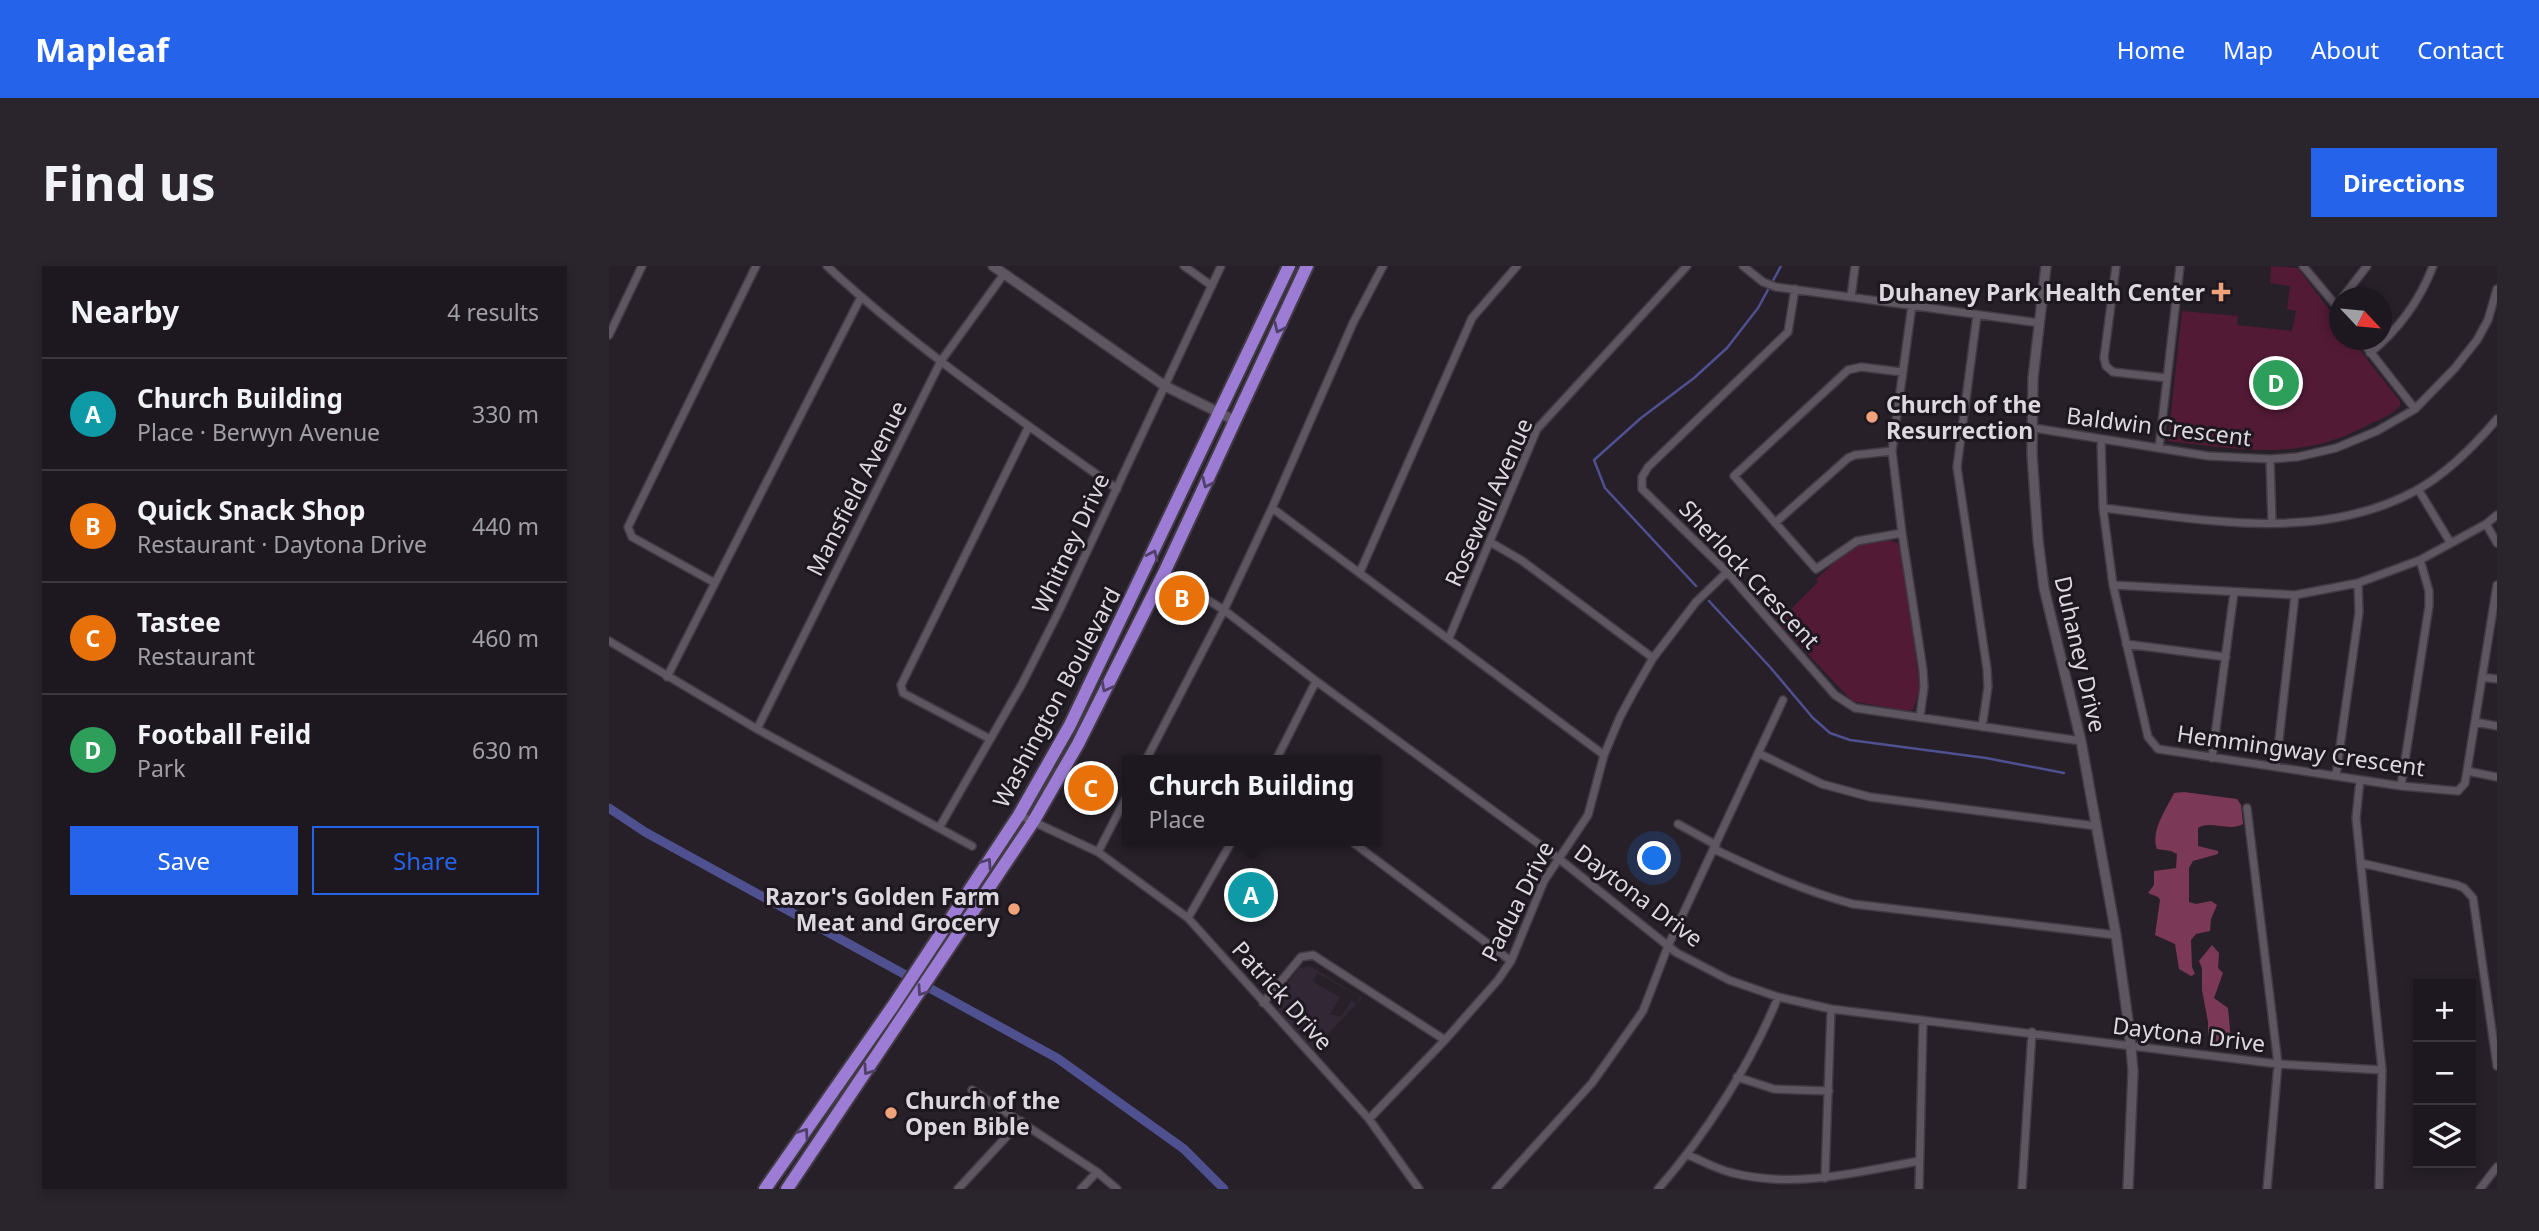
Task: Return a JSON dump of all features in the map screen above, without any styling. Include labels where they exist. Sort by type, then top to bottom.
[{"type":"highway","name":"Washington Boulevard","points":[[765,1189],[893,1006],[1019,815],[1070,725],[1289,266]]},
{"type":"highway","name":"Washington Boulevard","points":[[787,1189],[1033,822],[1078,744],[1164,573],[1307,266]]},
{"type":"street","points":[[609,335],[642,266]]},
{"type":"street","points":[[715,583],[632,537],[628,527],[756,266]]},
{"type":"street","points":[[827,266],[861,298],[941,361],[1117,489]]},
{"type":"street","points":[[993,266],[1165,386],[1236,422]]},
{"type":"street","points":[[1184,266],[1212,286]]},
{"type":"street","name":"Whitney Drive","points":[[939,828],[1022,684],[1061,609],[1221,266]]},
{"type":"street","points":[[1149,755],[1224,610],[1353,323],[1383,266]]},
{"type":"street","points":[[1360,572],[1472,318],[1517,266]]},
{"type":"street","name":"Rosewell Avenue","points":[[1449,638],[1537,429],[1687,266]]},
{"type":"street","points":[[1743,266],[1763,282],[1776,287],[2039,323]]},
{"type":"street","points":[[1851,297],[1855,266]]},
{"type":"street","name":"Duhaney Drive","points":[[2046,266],[2033,378],[2032,454],[2037,527],[2045,588],[2081,741],[2116,935],[2133,1071],[2128,1189]]},
{"type":"street","points":[[2116,266],[2104,358],[2106,366],[2113,372],[2167,378]]},
{"type":"street","points":[[2159,448],[2180,266]]},
{"type":"street","points":[[2304,266],[2329,292]]},
{"type":"street","points":[[2351,287],[2367,266]]},
{"type":"street","points":[[2370,353],[2386,340],[2406,315],[2423,290],[2433,266]]},
{"type":"street","name":"Mansfield Avenue","points":[[757,729],[941,361],[1004,274]]},
{"type":"street","name":"Sherlock Crescent","points":[[1794,289],[1788,332],[1648,467],[1642,477],[1642,489],[1727,572],[1835,695],[1855,708],[2081,741]]},
{"type":"street","name":"Baldwin Crescent","points":[[2033,428],[2208,456],[2270,459],[2297,457],[2336,448],[2377,431],[2415,409],[2455,368],[2477,340],[2488,320],[2497,289]]},
{"type":"street","points":[[667,677],[861,298]]},
{"type":"street","points":[[1912,305],[1892,451],[1923,670],[1924,688],[1920,716]]},
{"type":"street","points":[[1977,315],[1957,467],[1987,669],[1988,687],[1982,727]]},
{"type":"street","points":[[2488,320],[2497,327]]},
{"type":"street","points":[[2368,350],[2415,409]]},
{"type":"street","points":[[1902,372],[1861,367],[1848,370],[1735,473],[1735,479],[1816,569],[1857,541],[1902,533]]},
{"type":"street","points":[[2103,508],[2208,521],[2272,523],[2327,520],[2384,504],[2418,489],[2471,449],[2497,419]]},
{"type":"street","points":[[990,739],[903,693],[901,685],[1029,426]]},
{"type":"street","name":"Hemmingway Crescent","points":[[2101,440],[2103,508],[2113,585],[2151,744],[2158,749],[2212,758],[2401,786],[2458,791],[2467,771]]},
{"type":"street","points":[[1775,523],[1848,458],[1892,451]]},
{"type":"street","points":[[2270,459],[2272,523]]},
{"type":"street","points":[[2418,489],[2450,542]]},
{"type":"street","points":[[1272,508],[1604,755]]},
{"type":"street","points":[[2113,585],[2295,595],[2358,583],[2420,561],[2486,524],[2497,514]]},
{"type":"street","points":[[2486,524],[2495,534],[2497,543]]},
{"type":"street","points":[[1490,542],[1521,560],[1653,658]]},
{"type":"street","points":[[2401,786],[2428,606],[2429,591],[2420,561]]},
{"type":"street","name":"Padua Drive","points":[[1369,1119],[1445,1040],[1498,980],[1511,961],[1533,902],[1558,858],[1588,815],[1604,755],[1619,718],[1653,658],[1696,602],[1727,572]]},
{"type":"street","name":"Daytona Drive","points":[[1164,573],[1224,610],[1316,681],[1558,858],[1677,953],[1729,980],[1778,997],[1831,1009],[2278,1064],[2382,1070]]},
{"type":"street","points":[[2336,775],[2359,612],[2358,583]]},
{"type":"street","points":[[2497,585],[2467,771],[2497,777]]},
{"type":"street","points":[[2212,758],[2234,592]]},
{"type":"street","points":[[2276,767],[2295,595]]},
{"type":"street","points":[[609,641],[757,729],[972,846]]},
{"type":"street","points":[[2126,644],[2226,657]]},
{"type":"street","points":[[2482,677],[2497,679]]},
{"type":"street","points":[[1279,755],[1316,681]]},
{"type":"street","points":[[1496,1189],[1592,1083],[1643,1011],[1668,946],[1783,701]]},
{"type":"street","points":[[2475,722],[2497,726]]},
{"type":"street","points":[[1758,753],[1822,784],[1870,797],[2096,826]]},
{"type":"street","points":[[2360,780],[2356,818],[2382,1070],[2379,1189]]},
{"type":"street","points":[[1098,852],[1122,806]]},
{"type":"street","points":[[2247,808],[2278,1064],[2267,1189]]},
{"type":"street","name":"Patrick Drive","points":[[1019,815],[1098,852],[1188,918],[1369,1119],[1419,1189]]},
{"type":"street","points":[[1678,824],[1774,878],[1853,904],[2116,935]]},
{"type":"street","points":[[1188,918],[1230,846]]},
{"type":"street","points":[[1358,846],[1511,961]]},
{"type":"street","points":[[2361,863],[2457,886],[2469,892],[2475,905],[2495,1033],[2497,1066]]},
{"type":"street","points":[[1263,1003],[1301,957],[1313,955],[1445,1040]]},
{"type":"street","points":[[1658,1189],[1688,1155],[1737,1077],[1768,1023],[1778,997]]},
{"type":"street","points":[[1825,1178],[1831,1009]]},
{"type":"street","points":[[1919,1189],[1923,1021]]},
{"type":"street","points":[[2022,1189],[2032,1032]]},
{"type":"street","points":[[1737,1077],[1775,1089],[1829,1091]]},
{"type":"street","points":[[972,1090],[1097,1171],[1117,1189]]},
{"type":"street","points":[[958,1189],[1021,1121]]},
{"type":"street","points":[[1688,1155],[1731,1173],[1779,1181],[1825,1178],[1919,1161]]},
{"type":"street","points":[[2480,1189],[2497,1167]]},
{"type":"street","points":[[1081,1189],[1097,1171]]},
{"type":"shaded area","points":[[2271,266],[2298,268],[2329,310],[2329,350],[2360,350],[2400,401],[2400,406],[2385,417],[2343,437],[2294,448],[2245,449],[2168,441],[2182,311],[2238,316],[2237,325],[2292,331],[2296,311],[2287,309],[2290,286],[2270,283]]},
{"type":"shaded area","points":[[1888,540],[1898,543],[1902,552],[1920,689],[1913,710],[1905,711],[1852,701],[1778,622],[1818,582],[1816,579],[1849,549],[1855,545]]},
{"type":"shaded area","points":[[2174,793],[2237,799],[2241,805],[2243,824],[2198,828],[2198,846],[2218,851],[2218,854],[2193,861],[2189,868],[2189,902],[2196,904],[2211,901],[2217,905],[2211,919],[2210,931],[2196,934],[2191,940],[2192,967],[2195,974],[2191,976],[2179,969],[2175,944],[2155,935],[2160,900],[2148,893],[2154,885],[2154,871],[2176,868],[2177,854],[2157,849],[2155,842],[2160,821]]},
{"type":"shaded area","points":[[2212,945],[2219,953],[2218,968],[2223,973],[2214,998],[2228,1008],[2229,1044],[2211,1042],[2208,1035],[2202,968],[2199,961]]},
{"type":"shaded area","points":[[1310,966],[1362,998],[1313,1050],[1278,1011],[1276,998],[1299,968]],"holes":[[[1317,973],[1360,997],[1356,1004],[1351,1001],[1341,1017],[1330,1014],[1340,997],[1313,982]]]},
{"type":"waterway","points":[[1696,586],[1605,488],[1594,460],[1727,348],[1758,308],[1781,266]]},
{"type":"waterway","points":[[1709,601],[1813,718],[1830,733],[1850,740],[1986,758],[2064,773]]},
{"type":"waterway","points":[[609,808],[645,832],[1057,1058],[1184,1149],[1224,1189]]},
{"type":"place","name":"Duhaney Park Health Center","points":[[2221,292]]},
{"type":"place","name":"Football Feild","points":[[2276,383]]},
{"type":"place","name":"Church of the Resurrection","points":[[1872,417]]},
{"type":"place","name":"Quick Snack Shop","points":[[1182,598]]},
{"type":"place","name":"Tastee","points":[[1091,788]]},
{"type":"place","name":"Church Building","points":[[1251,895]]},
{"type":"place","name":"Razor's Golden Farm Meat and Grocery","points":[[1014,909]]},
{"type":"place","name":"Church of the Open Bible","points":[[891,1113]]}]
